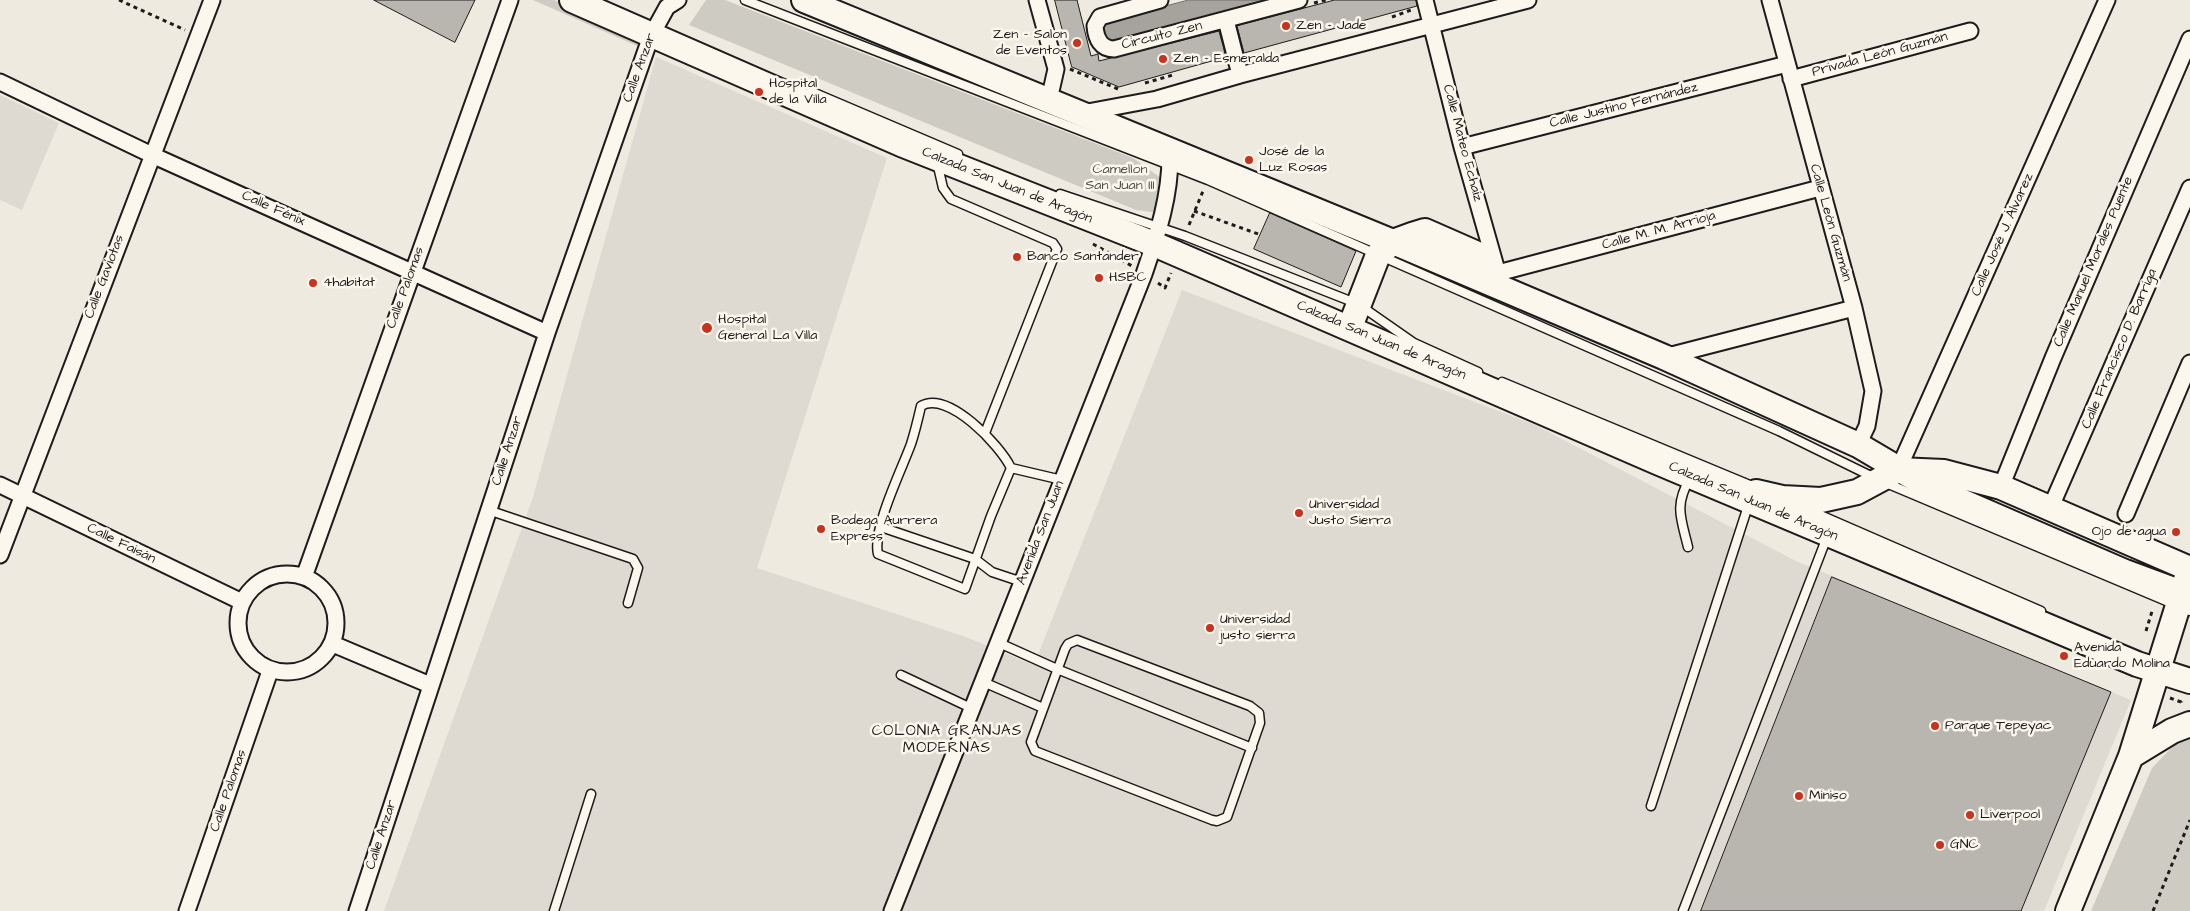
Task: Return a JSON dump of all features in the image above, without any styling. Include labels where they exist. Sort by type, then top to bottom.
[{"type":"main road","name":"Calzada San Juan de Aragón","points":[[572,0],[655,28],[936,158],[1157,236],[1350,327],[1657,462],[1828,533],[2160,663],[2190,681]]},
{"type":"main road","points":[[804,0],[1080,113],[1170,159],[1385,249]]},
{"type":"main road","points":[[1350,327],[1358,304],[1385,249],[1425,231],[1482,256],[1494,278],[1858,445],[1889,475],[1940,492],[2126,572],[2185,602]]},
{"type":"main road","points":[[1657,462],[1782,498],[1821,500],[1857,492],[1889,475],[1944,472],[2001,487],[2190,569],[2185,602],[2160,663],[2130,756],[2068,911]]},
{"type":"main road","points":[[2130,756],[2172,731],[2190,724]]},
{"type":"street","name":"Calle Gaviotas","points":[[0,555],[212,0]]},
{"type":"street","name":"Calle Palomas","points":[[304,577],[510,0]]},
{"type":"street","name":"Calle Anzar","points":[[357,911],[547,333],[655,28],[667,7],[678,0]]},
{"type":"street","points":[[1037,0],[1056,69],[1049,100]]},
{"type":"street","name":"Circuito Zen","points":[[1160,0],[1100,17],[1095,26],[1100,44],[1114,49],[1299,0]]},
{"type":"street","name":"Calle Mateo Echaíz","points":[[1425,0],[1494,278]]},
{"type":"street","points":[[1080,113],[1157,99],[1240,74],[1528,0]]},
{"type":"street","name":"Calle León Guzmán","points":[[1770,0],[1854,308],[1873,391],[1867,426],[1858,445]]},
{"type":"street","name":"Calle José J. Álvarez","points":[[1889,475],[2107,0]]},
{"type":"street","points":[[1226,20],[1240,74]]},
{"type":"street","name":"Privada León Guzmán","points":[[1789,72],[1970,31]]},
{"type":"street","name":"Calle Manuel Morales Puente","points":[[2001,487],[2053,358],[2190,38]]},
{"type":"street","name":"Calle Justino Fernández","points":[[1462,147],[1789,72]]},
{"type":"street","name":"Calle Fénix","points":[[0,82],[152,155],[547,333]]},
{"type":"street","name":"Avenida San Juan","points":[[892,911],[1157,236],[1169,188],[1170,159]]},
{"type":"street","name":"Calle M. M. Arrioja","points":[[1494,278],[1820,188]]},
{"type":"street","name":"Calle Francisco D. Barriga","points":[[2050,509],[2190,188]]},
{"type":"street","points":[[1664,357],[1854,308]]},
{"type":"street","points":[[2126,514],[2190,363]]},
{"type":"street","name":"Calle Faisán","points":[[0,485],[242,602]]},
{"type":"street","points":[[290,574],[304,577],[318,584],[328,595],[335,608],[337,623],[333,644],[316,664],[302,671],[286,673],[270,671],[256,662],[245,650],[238,635],[237,618],[242,602],[250,590],[261,580],[275,575],[290,574]]},
{"type":"street","points":[[333,644],[430,685]]},
{"type":"street","name":"Calle Palomas","points":[[187,911],[270,671]]},
{"type":"lane","points":[[745,0],[1170,159]]},
{"type":"lane","points":[[798,86],[968,158]]},
{"type":"lane","points":[[936,158],[943,188],[951,198],[1053,243],[1057,249],[985,433]]},
{"type":"lane","points":[[1049,191],[1157,236],[1358,304],[1414,343],[1490,377],[1782,498],[2050,615]]},
{"type":"lane","points":[[1385,249],[1779,431],[1889,475]]},
{"type":"lane","points":[[1011,468],[975,559],[965,590],[880,556],[877,551],[881,527],[911,443],[921,406],[933,403],[959,414],[985,433],[1002,453],[1011,468],[1062,480]]},
{"type":"lane","points":[[1688,547],[1680,515],[1681,495],[1691,476]]},
{"type":"lane","points":[[1651,806],[1750,501]]},
{"type":"lane","points":[[488,510],[633,559],[638,568],[628,603]]},
{"type":"lane","points":[[881,527],[975,559],[992,572],[1022,582]]},
{"type":"lane","points":[[1683,911],[1828,533]]},
{"type":"lane","points":[[1072,641],[1082,641],[1250,706],[1259,712],[1260,718],[1252,748],[1230,812],[1222,820],[1218,821],[1036,751],[1032,747],[1032,737],[1057,669],[1068,644],[1072,641]]},
{"type":"lane","points":[[997,642],[1057,669],[1252,748]]},
{"type":"lane","points":[[902,675],[971,708]]},
{"type":"lane","points":[[981,681],[1042,708]]},
{"type":"lane","points":[[554,911],[591,794]]},
{"type":"path","points":[[119,0],[182,29]]},
{"type":"path","points":[[1194,211],[1261,235]]},
{"type":"path","points":[[1093,244],[1119,258]]},
{"type":"path","points":[[2153,911],[2190,820]]},
{"type":"shaded area","points":[[1189,0],[1269,0],[1109,44],[1102,23]]},
{"type":"shaded area","points":[[656,57],[887,158],[757,568],[966,637],[1034,665],[1182,290],[1535,425],[1796,561],[2131,700],[2044,911],[384,911],[533,497]]},
{"type":"shaded area","points":[[0,95],[59,123],[22,210],[0,200]]},
{"type":"green space","points":[[533,0],[554,0],[647,42],[644,49]]},
{"type":"green space","name":"Camellon San Juan III","points":[[706,0],[725,0],[1133,158],[1161,178],[1160,213],[1136,210],[689,25]]},
{"type":"green space","points":[[2190,736],[2190,911],[2091,911],[2152,768],[2182,737]]},
{"type":"building","points":[[374,0],[475,0],[455,42]]},
{"type":"building","name":"Zen - Esmeralda","points":[[1055,0],[1077,0],[1091,56],[1098,54],[1099,61],[1219,31],[1226,57],[1119,87],[1072,67]]},
{"type":"building","name":"Zen - Jade","points":[[1335,0],[1416,0],[1417,6],[1244,53],[1237,26]]},
{"type":"building","points":[[1270,213],[1356,251],[1341,287],[1254,249]]},
{"type":"building","name":"Parque Tepeyac","points":[[1832,577],[2111,692],[2021,911],[1701,911]]},
{"type":"place","name":"Zen - Jade","points":[[1286,26]]},
{"type":"place","name":"Zen - Salon de Eventos","points":[[1077,43]]},
{"type":"place","name":"Zen - Esmeralda","points":[[1163,59]]},
{"type":"place","name":"Hospital de la Villa","points":[[759,92]]},
{"type":"place","name":"José de la Luz Rosas","points":[[1249,160]]},
{"type":"place","name":"Banco Santander","points":[[1017,257]]},
{"type":"place","name":"HSBC","points":[[1099,278]]},
{"type":"place","name":"4habitat","points":[[313,283]]},
{"type":"place","name":"Hospital General La Villa","points":[[707,328]]},
{"type":"place","name":"Universidad Justo Sierra","points":[[1299,513]]},
{"type":"place","name":"Bodega Aurrera Express","points":[[821,529]]},
{"type":"place","name":"Ojo de agua","points":[[2176,532]]},
{"type":"place","name":"Universidad justo sierra","points":[[1210,628]]},
{"type":"place","name":"Avenida Eduardo Molina","points":[[2064,656]]},
{"type":"place","name":"Parque Tepeyac","points":[[1935,726]]},
{"type":"place","name":"Miniso","points":[[1799,796]]},
{"type":"place","name":"Liverpool","points":[[1970,815]]},
{"type":"place","name":"GNC","points":[[1940,845]]},
{"type":"district","name":"COLONIA GRANJAS MODERNAS","points":[[947,740]]}]
